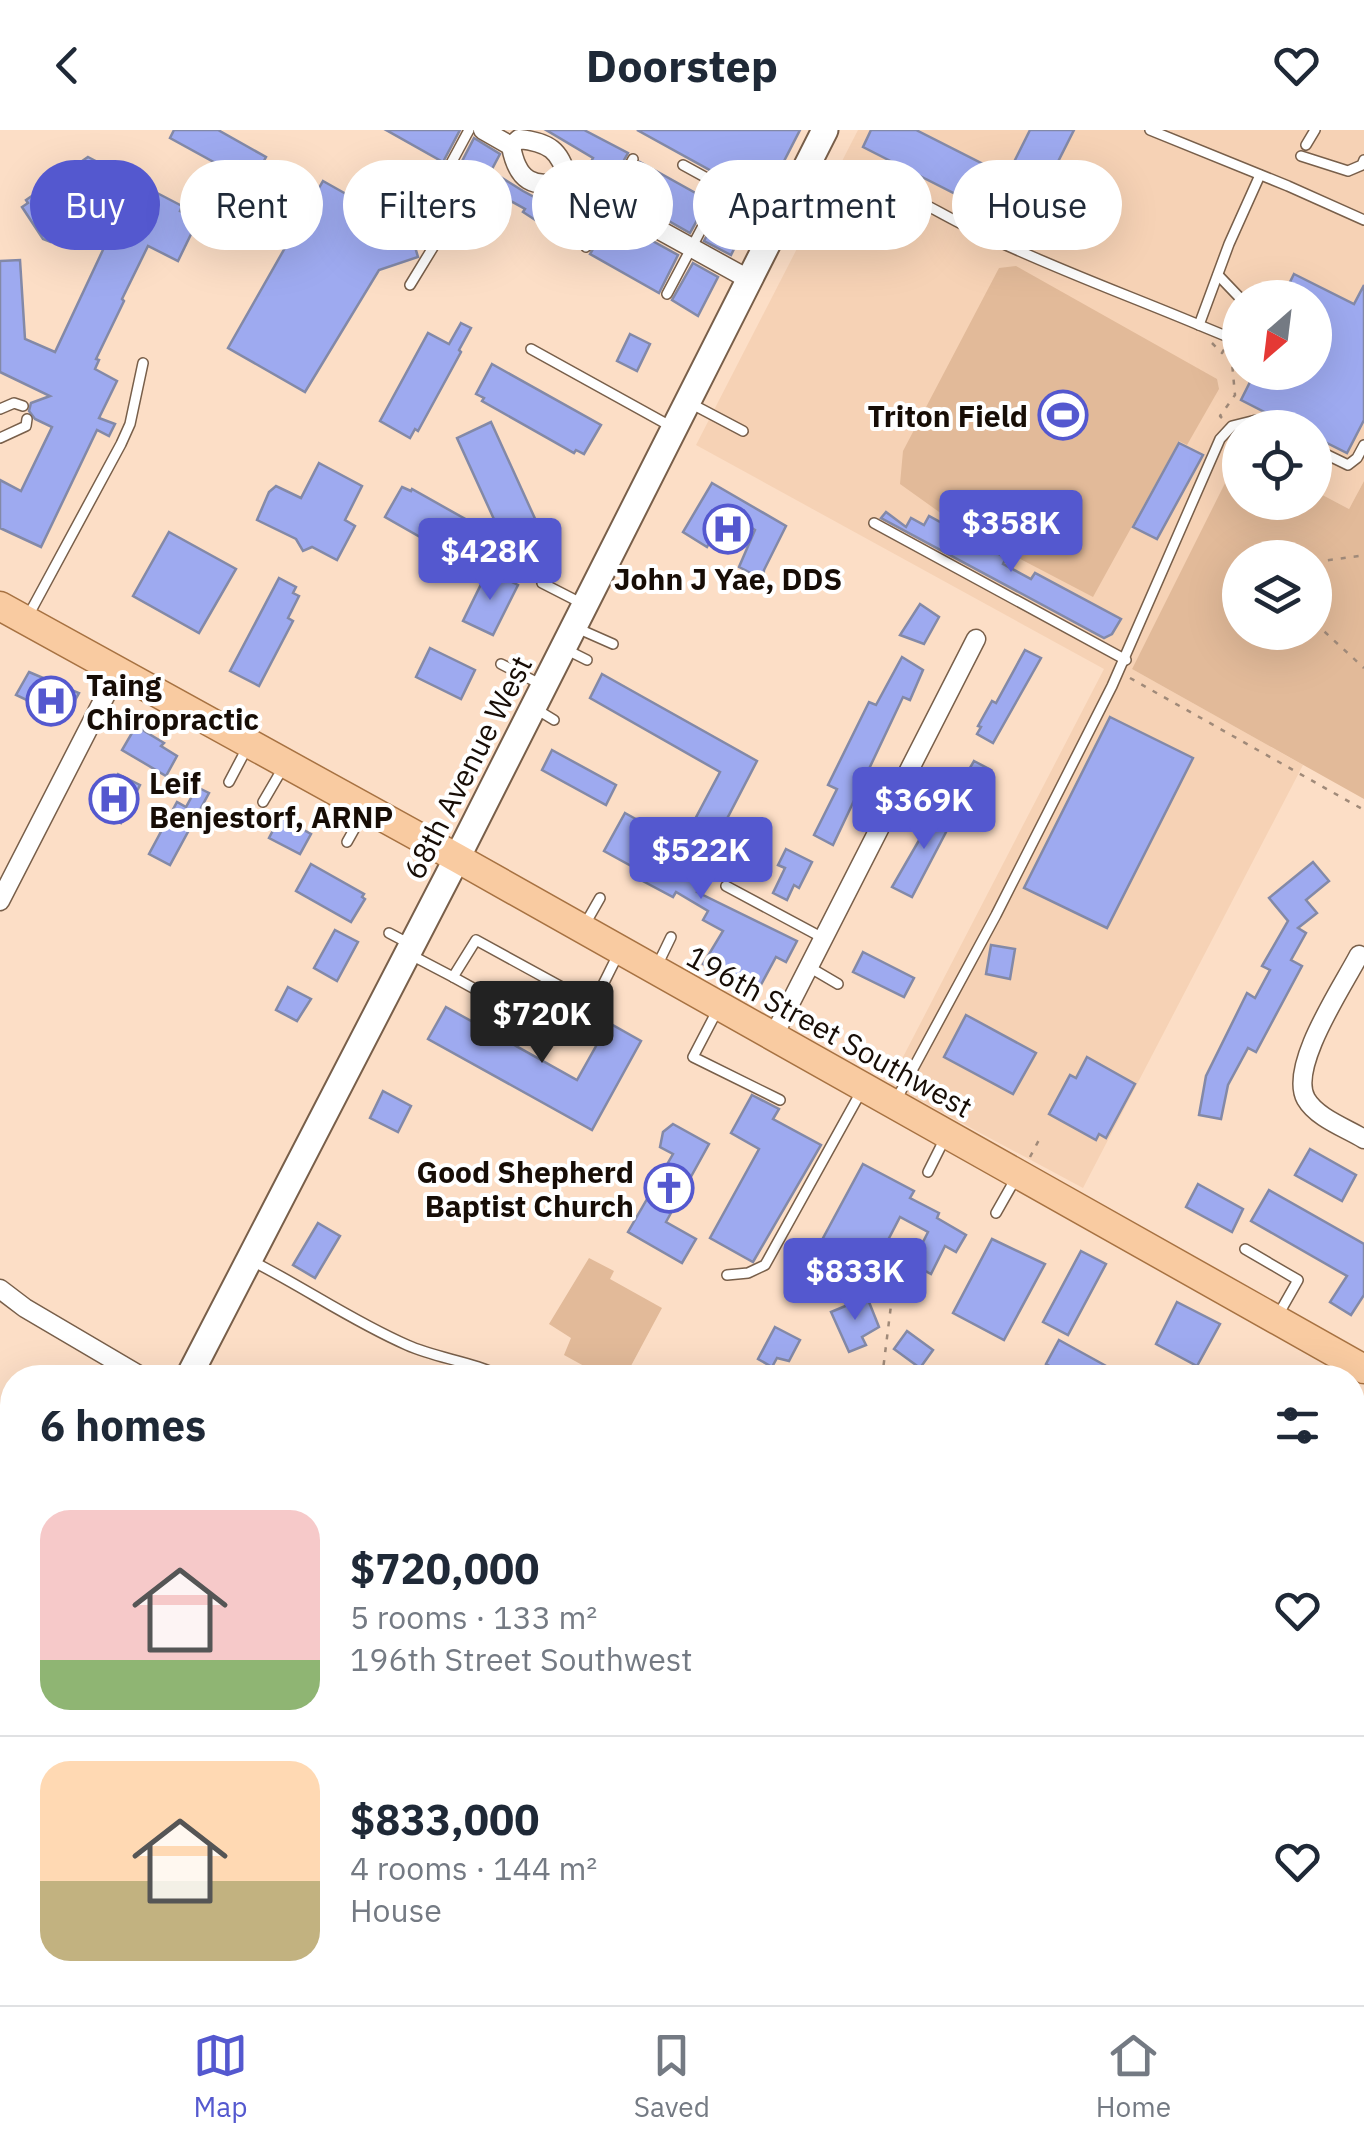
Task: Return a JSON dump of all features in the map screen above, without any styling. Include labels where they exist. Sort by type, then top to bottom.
[{"type":"main road","name":"196th Street Southwest","points":[[8,615],[249,743],[948,1134],[1023,1168],[1276,1320],[1362,1364]]},
{"type":"street","points":[[483,130],[511,146],[515,168],[532,182]]},
{"type":"street","name":"68th Avenue West","points":[[810,160],[825,130]]},
{"type":"street","points":[[511,146],[519,139],[543,141],[563,160]]},
{"type":"street","points":[[673,238],[750,280]]},
{"type":"street","name":"68th Avenue West","points":[[195,1365],[457,858],[544,705],[574,627],[765,250]]},
{"type":"street","points":[[773,1037],[976,639]]},
{"type":"street","points":[[0,901],[118,671]]},
{"type":"street","points":[[1359,955],[1301,1077],[1305,1096],[1319,1113],[1364,1139]]},
{"type":"street","points":[[0,1289],[122,1365]]},
{"type":"lane","points":[[453,160],[469,130]]},
{"type":"lane","points":[[1150,130],[1364,220]]},
{"type":"lane","points":[[1306,145],[1315,130]]},
{"type":"lane","points":[[1301,156],[1348,171],[1364,160]]},
{"type":"lane","points":[[683,165],[693,171]]},
{"type":"lane","points":[[1199,325],[1260,175]]},
{"type":"lane","points":[[932,208],[1099,287],[1222,334]]},
{"type":"lane","points":[[667,294],[693,244]]},
{"type":"lane","points":[[410,285],[431,250]]},
{"type":"lane","points":[[1218,274],[1223,280]]},
{"type":"lane","points":[[531,349],[674,428]]},
{"type":"lane","points":[[8,615],[121,444],[130,424],[144,363]]},
{"type":"lane","points":[[688,402],[744,431]]},
{"type":"lane","points":[[0,410],[14,403],[23,406]]},
{"type":"lane","points":[[0,438],[20,431],[27,419]]},
{"type":"lane","points":[[894,1104],[1126,660],[1222,437]]},
{"type":"lane","points":[[1332,457],[1348,465],[1364,444]]},
{"type":"lane","points":[[874,523],[1126,660]]},
{"type":"lane","points":[[542,583],[574,627],[587,660]]},
{"type":"lane","points":[[574,627],[613,644]]},
{"type":"lane","points":[[501,664],[544,705]]},
{"type":"lane","points":[[229,782],[249,743]]},
{"type":"lane","points":[[264,802],[286,764]]},
{"type":"lane","points":[[347,842],[366,808]]},
{"type":"lane","points":[[726,886],[823,938]]},
{"type":"lane","points":[[582,929],[600,898]]},
{"type":"lane","points":[[388,933],[452,977],[560,1036],[574,1032],[620,951]]},
{"type":"lane","points":[[655,970],[671,937]]},
{"type":"lane","points":[[452,977],[476,940],[591,1003]]},
{"type":"lane","points":[[809,967],[838,984]]},
{"type":"lane","points":[[719,1006],[693,1057],[780,1100]]},
{"type":"lane","points":[[727,1275],[764,1265],[864,1088]]},
{"type":"lane","points":[[928,1172],[948,1134]]},
{"type":"lane","points":[[996,1213],[1023,1168]]},
{"type":"lane","points":[[1245,1249],[1298,1280],[1276,1320]]},
{"type":"lane","points":[[249,1259],[406,1345],[471,1365]]},
{"type":"path","points":[[1216,332],[1211,345],[1222,353],[1226,347],[1232,353],[1235,395],[1224,410]]},
{"type":"path","points":[[1332,560],[1364,558]]},
{"type":"path","points":[[1332,639],[1364,668]]},
{"type":"path","points":[[1126,660],[1124,674],[1364,810]]},
{"type":"path","points":[[1023,1168],[1041,1136]]},
{"type":"path","points":[[884,1365],[896,1281]]},
{"type":"shaded area","points":[[858,130],[1364,130],[1364,481],[1349,509],[1332,500],[1332,410],[1222,410],[1222,489],[1132,669],[1303,765],[1083,1188],[889,1084],[1104,669],[696,445],[796,250],[932,250],[932,160],[843,160]]},
{"type":"shaded area","name":"Triton Field","points":[[1016,266],[1217,379],[1219,389],[1187,445],[1179,441],[1093,597],[963,529],[900,484],[903,451],[999,268]]},
{"type":"shaded area","points":[[1364,481],[1364,799],[1132,669],[1222,489],[1222,520],[1332,520],[1332,500],[1349,509]]},
{"type":"shaded area","points":[[589,1258],[614,1271],[610,1279],[662,1308],[631,1365],[582,1365],[564,1355],[571,1338],[549,1324]]},
{"type":"building","points":[[174,130],[218,130],[266,157],[210,160],[170,138]]},
{"type":"building","points":[[386,130],[460,130],[444,160]]},
{"type":"building","points":[[546,130],[584,130],[628,153],[624,160],[593,158]]},
{"type":"building","points":[[637,130],[800,130],[785,160],[693,161]]},
{"type":"building","points":[[871,130],[916,130],[975,160],[952,160],[952,192],[932,182],[932,160],[889,160],[863,147]]},
{"type":"building","points":[[1030,130],[1074,130],[1059,160],[1015,160]]},
{"type":"building","points":[[474,138],[500,154],[497,160],[463,160]]},
{"type":"building","points":[[673,180],[693,192],[690,233],[673,223]]},
{"type":"building","points":[[323,181],[343,192],[343,250],[416,250],[418,257],[379,270],[305,392],[228,348],[284,250],[323,250]]},
{"type":"building","points":[[512,184],[532,196],[532,218],[523,212],[525,209],[512,202]]},
{"type":"building","points":[[160,195],[180,205],[180,250],[183,250],[178,261],[156,250],[160,250]]},
{"type":"building","points":[[30,197],[30,219],[22,207],[28,203]]},
{"type":"building","points":[[103,250],[146,250],[96,359],[99,360],[95,369],[117,381],[99,418],[115,424],[109,436],[97,430],[41,547],[0,528],[0,480],[21,491],[52,427],[35,419],[29,411],[31,403],[50,396],[0,372],[0,261],[20,260],[25,339],[55,352]]},
{"type":"building","points":[[592,250],[669,250],[678,255],[659,293],[590,254]]},
{"type":"building","points":[[693,263],[718,277],[698,316],[672,300]]},
{"type":"building","points":[[1364,285],[1364,420],[1347,453],[1332,446],[1332,410],[1261,410],[1241,400],[1246,390],[1332,390],[1332,293],[1354,304]]},
{"type":"building","points":[[461,323],[471,328],[418,431],[415,429],[410,438],[380,421],[428,333],[449,344]]},
{"type":"building","points":[[630,334],[650,344],[637,371],[617,361]]},
{"type":"building","points":[[492,364],[601,425],[584,454],[576,450],[574,453],[482,401],[484,398],[476,394]]},
{"type":"building","points":[[491,422],[542,534],[508,550],[457,438]]},
{"type":"building","points":[[1179,443],[1203,455],[1157,539],[1133,527]]},
{"type":"building","points":[[319,463],[362,486],[345,520],[355,526],[337,560],[312,547],[303,551],[296,539],[257,520],[269,492],[276,486],[301,498]]},
{"type":"building","points":[[712,483],[786,526],[763,579],[739,567],[755,530],[727,512],[707,547],[683,532]]},
{"type":"building","points":[[402,487],[476,525],[457,558],[385,517]]},
{"type":"building","points":[[886,512],[906,527],[911,518],[924,525],[929,516],[1006,558],[1003,564],[1031,579],[1035,573],[1121,619],[1112,634],[1104,638],[881,518]]},
{"type":"building","points":[[169,532],[236,569],[199,633],[133,596]]},
{"type":"building","points":[[488,570],[518,585],[493,635],[463,621]]},
{"type":"building","points":[[279,578],[296,587],[293,593],[299,596],[288,618],[293,621],[259,686],[230,671]]},
{"type":"building","points":[[920,604],[939,617],[924,644],[900,635]]},
{"type":"building","points":[[430,648],[475,670],[461,699],[416,677]]},
{"type":"building","points":[[1025,650],[1041,658],[993,743],[977,734],[981,727],[978,726],[992,701],[996,703]]},
{"type":"building","points":[[902,657],[923,670],[910,700],[903,697],[833,845],[814,835],[837,789],[828,785],[869,702],[876,705]]},
{"type":"building","name":"Taing Chiropractic","points":[[29,672],[79,693],[65,718],[16,695]]},
{"type":"building","points":[[602,674],[757,761],[718,836],[693,823],[720,772],[590,698]]},
{"type":"building","points":[[1110,717],[1193,758],[1107,928],[1024,888]]},
{"type":"building","points":[[136,726],[177,756],[166,776],[122,750]]},
{"type":"building","points":[[552,750],[616,785],[606,805],[542,770]]},
{"type":"building","points":[[974,761],[991,770],[975,800],[957,790]]},
{"type":"building","name":"Leif Benjestorf, ARNP","points":[[118,774],[140,785],[121,823],[92,809],[102,788],[106,790]]},
{"type":"building","points":[[197,787],[209,793],[170,865],[149,854],[177,802],[186,807]]},
{"type":"building","points":[[940,804],[956,813],[912,897],[892,887]]},
{"type":"building","points":[[625,813],[713,862],[697,892],[797,941],[786,962],[776,957],[756,994],[703,964],[723,931],[703,920],[708,911],[676,892],[673,897],[639,879],[642,872],[604,851]]},
{"type":"building","points":[[280,817],[311,834],[300,854],[269,838]]},
{"type":"building","points":[[786,849],[812,862],[799,888],[794,885],[787,900],[773,893],[785,868],[778,865]]},
{"type":"building","points":[[1313,862],[1329,881],[1306,900],[1317,913],[1298,928],[1306,933],[1291,960],[1302,966],[1256,1052],[1248,1048],[1228,1085],[1221,1119],[1199,1115],[1206,1076],[1247,993],[1255,998],[1270,970],[1262,966],[1288,921],[1269,898]]},
{"type":"building","points":[[311,864],[364,894],[365,899],[351,922],[296,891]]},
{"type":"building","points":[[335,930],[358,942],[337,981],[314,968]]},
{"type":"building","points":[[991,945],[1015,949],[1010,979],[986,974]]},
{"type":"building","points":[[863,952],[914,978],[904,997],[853,972]]},
{"type":"building","points":[[288,987],[311,999],[297,1021],[276,1010]]},
{"type":"building","points":[[446,1007],[577,1080],[609,1023],[641,1041],[592,1130],[428,1039]]},
{"type":"building","points":[[966,1015],[1036,1053],[1013,1094],[944,1057]]},
{"type":"building","points":[[1087,1057],[1135,1084],[1106,1138],[1099,1134],[1096,1140],[1049,1114],[1070,1075],[1076,1078]]},
{"type":"building","points":[[383,1091],[411,1106],[398,1132],[370,1118]]},
{"type":"building","points":[[752,1095],[779,1109],[773,1119],[821,1145],[753,1262],[710,1238],[759,1149],[731,1133]]},
{"type":"building","name":"Good Shepherd Baptist Church","points":[[673,1124],[709,1144],[666,1222],[696,1239],[682,1263],[628,1232],[673,1154],[660,1147],[663,1132]]},
{"type":"building","points":[[1310,1149],[1356,1175],[1342,1201],[1295,1175]]},
{"type":"building","points":[[863,1164],[914,1191],[910,1198],[939,1213],[937,1218],[966,1235],[956,1252],[945,1246],[931,1274],[916,1266],[928,1232],[900,1217],[874,1267],[822,1240]]},
{"type":"building","points":[[1198,1184],[1243,1209],[1232,1232],[1186,1207]]},
{"type":"building","points":[[1269,1190],[1364,1244],[1364,1295],[1351,1315],[1330,1302],[1347,1276],[1251,1221]]},
{"type":"building","points":[[318,1223],[340,1236],[315,1278],[293,1265]]},
{"type":"building","points":[[992,1239],[1045,1264],[1004,1340],[953,1313]]},
{"type":"building","points":[[1081,1251],[1106,1264],[1068,1335],[1043,1322]]},
{"type":"building","points":[[867,1297],[879,1327],[862,1337],[866,1345],[849,1352],[831,1312]]},
{"type":"building","points":[[1177,1302],[1220,1324],[1198,1365],[1156,1344]]},
{"type":"building","points":[[775,1327],[800,1340],[789,1361],[777,1358],[768,1365],[758,1359]]},
{"type":"building","points":[[907,1331],[933,1350],[922,1365],[916,1365],[894,1349]]},
{"type":"building","points":[[1059,1340],[1104,1365],[1048,1365]]},
{"type":"place","name":"Triton Field","points":[[1063,415]]},
{"type":"place","name":"John J Yae, DDS","points":[[728,529]]},
{"type":"place","name":"Taing Chiropractic","points":[[51,701]]},
{"type":"place","name":"Leif Benjestorf, ARNP","points":[[114,799]]},
{"type":"place","name":"Good Shepherd Baptist Church","points":[[669,1188]]}]
